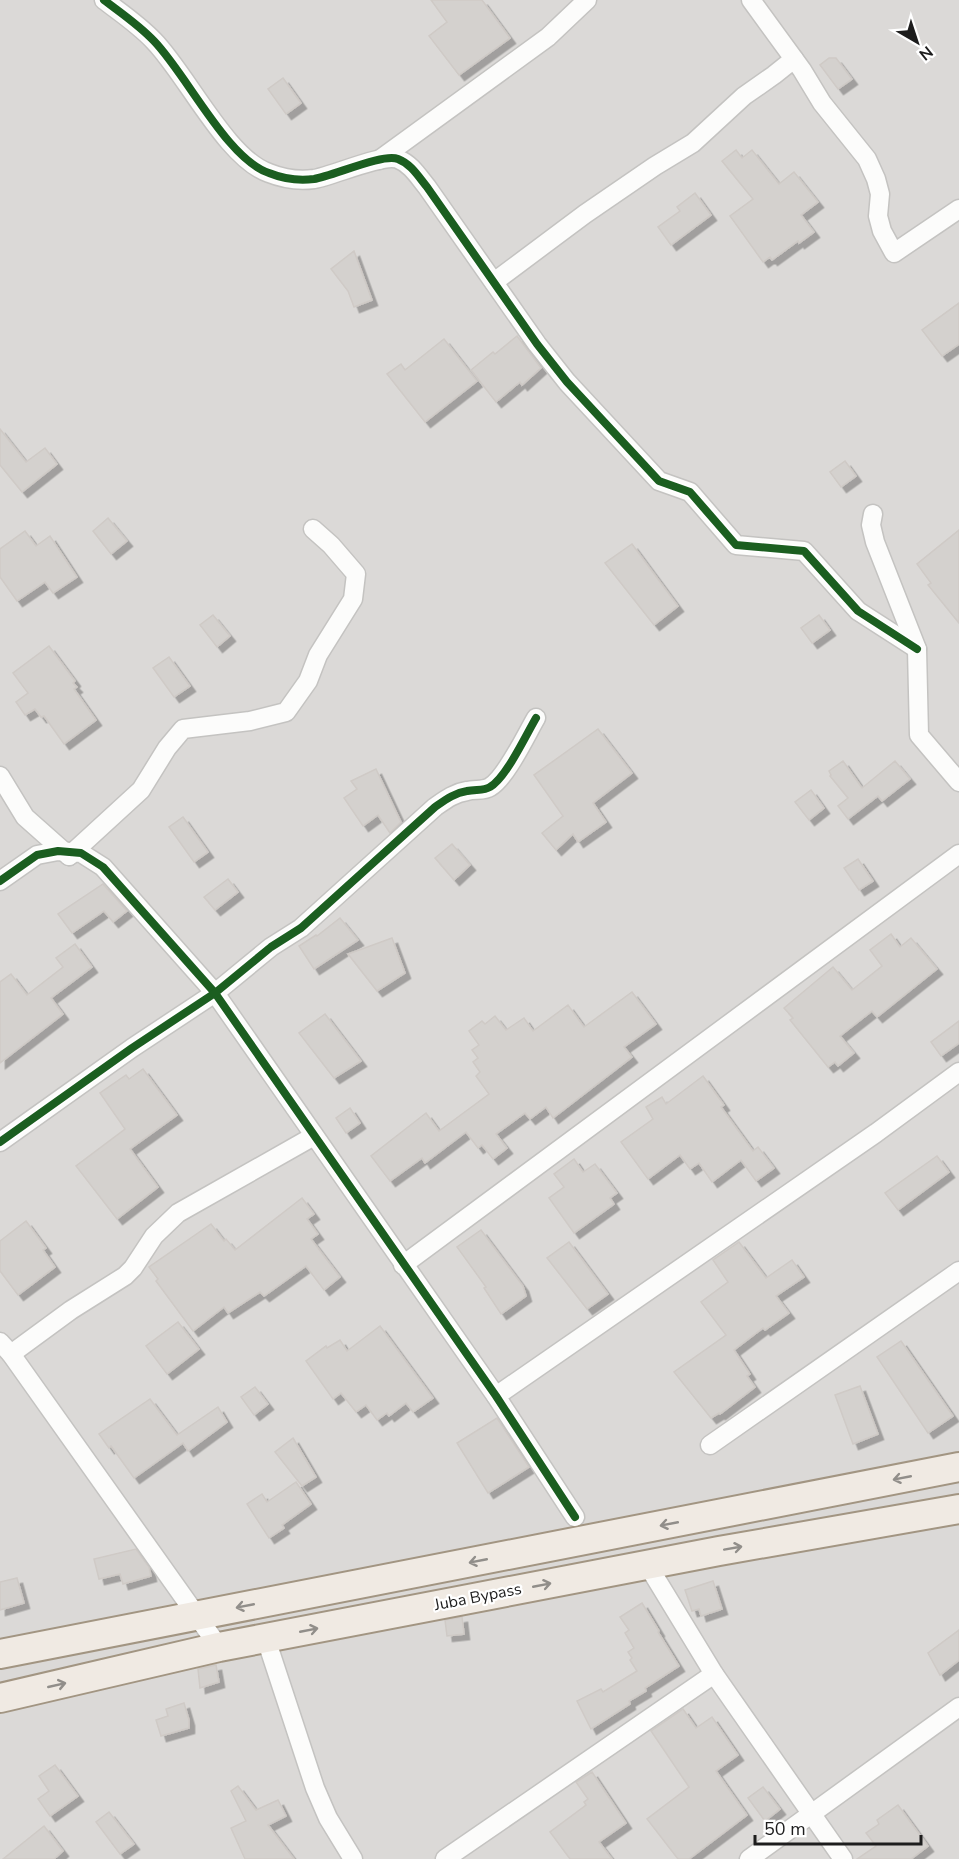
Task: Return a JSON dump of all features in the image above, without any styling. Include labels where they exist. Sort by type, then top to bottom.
[{"type":"main road","points":[[0,1654],[959,1467]]},
{"type":"main road","name":"Juba Bypass","points":[[0,1698],[219,1647],[647,1564],[959,1509]]},
{"type":"street","points":[[104,0],[154,41],[244,159],[266,172],[286,179],[313,179],[395,158],[414,170],[567,381],[659,481],[690,492],[736,545],[804,551],[858,611],[917,649]]},
{"type":"street","points":[[380,160],[548,37],[587,0]]},
{"type":"street","points":[[751,0],[822,102],[867,159],[880,194],[878,216],[882,231],[894,253],[959,209]]},
{"type":"street","points":[[494,282],[585,214],[693,143],[744,96],[794,59]]},
{"type":"street","points":[[873,514],[871,525],[875,542],[917,649],[920,735],[959,782]]},
{"type":"street","points":[[69,856],[141,790],[166,748],[183,729],[250,721],[286,712],[308,681],[318,655],[353,599],[356,574],[331,544],[313,529]]},
{"type":"street","points":[[0,1142],[214,993],[271,947],[301,928],[435,807],[452,795],[488,789],[497,782],[536,718]]},
{"type":"street","points":[[0,776],[25,817],[69,856],[103,867]]},
{"type":"street","points":[[0,881],[37,855],[58,851],[81,853],[103,867],[214,993],[496,1396],[575,1517]]},
{"type":"street","points":[[403,1265],[959,854]]},
{"type":"street","points":[[496,1396],[876,1133],[959,1072]]},
{"type":"street","points":[[219,1647],[5,1348],[125,1276],[154,1236],[178,1213],[314,1136]]},
{"type":"street","points":[[710,1445],[959,1271]]},
{"type":"street","points":[[647,1564],[714,1674],[843,1859]]},
{"type":"street","points":[[266,1639],[315,1788],[328,1818],[352,1859]]},
{"type":"street","points":[[445,1859],[714,1674]]},
{"type":"street","points":[[749,1859],[959,1707]]},
{"type":"shaded area","points":[[0,0],[959,0],[959,1859],[0,1859]]},
{"type":"building","points":[[431,0],[482,0],[510,38],[459,75],[429,36],[447,22]]},
{"type":"building","points":[[829,58],[836,58],[852,79],[838,89],[820,65]]},
{"type":"building","points":[[283,78],[301,103],[286,114],[268,89]]},
{"type":"building","points":[[736,150],[742,158],[752,150],[779,184],[794,172],[818,202],[801,215],[814,232],[772,260],[770,257],[763,262],[730,216],[753,199],[722,161]]},
{"type":"building","points":[[695,193],[711,215],[671,245],[658,227],[680,211],[677,207]]},
{"type":"building","points":[[354,251],[372,300],[354,307],[348,291],[331,269]]},
{"type":"building","points":[[959,303],[959,344],[942,356],[922,330]]},
{"type":"building","points":[[517,336],[541,368],[522,385],[520,382],[496,402],[471,370]]},
{"type":"building","points":[[444,339],[477,381],[425,422],[387,374],[401,364],[405,370]]},
{"type":"building","points":[[0,429],[26,462],[45,448],[57,464],[22,492],[0,465]]},
{"type":"building","points":[[845,461],[856,476],[841,487],[830,472]]},
{"type":"building","points":[[108,518],[127,541],[111,554],[93,531]]},
{"type":"building","points":[[959,530],[959,623],[928,585],[931,583],[917,564]]},
{"type":"building","points":[[25,531],[36,546],[50,536],[77,577],[53,593],[45,582],[17,601],[0,577],[0,549]]},
{"type":"building","points":[[632,544],[678,606],[654,625],[605,563]]},
{"type":"building","points":[[213,615],[230,636],[217,647],[200,625]]},
{"type":"building","points":[[819,615],[830,630],[812,643],[801,628]]},
{"type":"building","points":[[49,646],[75,681],[73,683],[77,687],[74,689],[96,720],[64,744],[44,716],[41,717],[35,709],[25,715],[16,702],[28,693],[13,673]]},
{"type":"building","points":[[169,657],[190,686],[174,697],[153,668]]},
{"type":"building","points":[[598,729],[632,773],[593,803],[606,822],[578,842],[573,834],[556,850],[542,833],[563,816],[534,775]]},
{"type":"building","points":[[843,761],[862,788],[895,761],[910,779],[882,801],[878,796],[848,819],[838,806],[848,798],[830,776],[829,771]]},
{"type":"building","points":[[376,769],[401,822],[390,833],[378,815],[363,826],[344,798],[357,789],[351,781]]},
{"type":"building","points":[[811,790],[824,808],[809,820],[795,802]]},
{"type":"building","points":[[183,817],[208,852],[194,862],[169,827]]},
{"type":"building","points":[[452,844],[470,865],[454,880],[435,858]]},
{"type":"building","points":[[858,859],[873,881],[859,890],[844,868]]},
{"type":"building","points":[[228,879],[238,892],[215,910],[204,897]]},
{"type":"building","points":[[103,884],[127,911],[113,922],[104,911],[72,933],[58,914]]},
{"type":"building","points":[[340,918],[358,940],[314,969],[299,946],[317,936]]},
{"type":"building","points":[[891,934],[900,947],[911,938],[937,969],[877,1017],[872,1011],[840,1036],[854,1053],[838,1066],[835,1062],[828,1067],[790,1020],[793,1018],[784,1008],[833,967],[852,990],[882,966],[870,950]]},
{"type":"building","points":[[392,938],[405,973],[377,991],[348,954]]},
{"type":"building","points":[[75,944],[92,967],[51,998],[63,1014],[0,1063],[0,982],[11,974],[27,995],[63,967],[56,958]]},
{"type":"building","points":[[632,992],[656,1024],[624,1047],[632,1057],[553,1118],[546,1107],[530,1119],[525,1113],[496,1134],[507,1148],[493,1159],[482,1145],[478,1148],[466,1132],[425,1163],[422,1158],[390,1181],[371,1156],[426,1113],[439,1131],[489,1094],[476,1076],[480,1072],[473,1062],[478,1058],[472,1050],[479,1045],[469,1031],[482,1021],[485,1024],[495,1016],[506,1030],[524,1018],[533,1031],[568,1005],[584,1027]]},
{"type":"building","points":[[325,1014],[361,1061],[334,1078],[299,1033]]},
{"type":"building","points":[[959,1021],[959,1043],[941,1056],[931,1042]]},
{"type":"building","points":[[143,1069],[177,1115],[130,1149],[158,1187],[117,1219],[76,1166],[125,1129],[100,1093],[126,1075],[129,1079]]},
{"type":"building","points":[[703,1076],[724,1105],[721,1107],[753,1151],[758,1147],[774,1168],[756,1181],[741,1160],[712,1182],[699,1163],[690,1169],[680,1155],[648,1179],[621,1142],[653,1119],[646,1107],[662,1097],[666,1104]]},
{"type":"building","points":[[350,1108],[360,1123],[346,1133],[336,1118]]},
{"type":"building","points":[[937,1156],[949,1172],[898,1210],[885,1193]]},
{"type":"building","points":[[574,1159],[583,1172],[595,1164],[617,1193],[610,1198],[614,1204],[574,1233],[549,1198],[564,1187],[554,1174]]},
{"type":"building","points":[[302,1198],[314,1214],[307,1219],[318,1234],[311,1239],[340,1277],[324,1290],[306,1266],[264,1296],[260,1292],[228,1313],[224,1307],[193,1331],[156,1281],[158,1279],[149,1267],[211,1224],[224,1241],[226,1239],[235,1250]]},
{"type":"building","points":[[26,1221],[46,1248],[43,1250],[55,1267],[18,1295],[0,1271],[0,1241]]},
{"type":"building","points":[[481,1230],[523,1286],[526,1296],[501,1314],[484,1288],[486,1287],[457,1247]]},
{"type":"building","points":[[569,1242],[608,1294],[587,1309],[547,1258]]},
{"type":"building","points":[[739,1242],[766,1278],[792,1260],[804,1277],[776,1296],[789,1313],[765,1330],[763,1328],[734,1350],[750,1374],[747,1376],[755,1387],[720,1414],[711,1418],[674,1372],[726,1335],[701,1302],[728,1282],[713,1260]]},
{"type":"building","points":[[178,1322],[199,1349],[167,1374],[146,1346]]},
{"type":"building","points":[[380,1326],[433,1398],[413,1412],[406,1403],[389,1416],[387,1413],[377,1420],[366,1405],[356,1412],[341,1393],[333,1399],[306,1361],[326,1346],[327,1348],[340,1340],[347,1351]]},
{"type":"building","points":[[901,1341],[953,1416],[928,1433],[877,1357]]},
{"type":"building","points":[[860,1386],[878,1434],[853,1444],[835,1395]]},
{"type":"building","points":[[255,1387],[268,1404],[254,1415],[241,1397]]},
{"type":"building","points":[[150,1399],[177,1435],[218,1407],[227,1422],[188,1451],[183,1443],[134,1478],[111,1446],[109,1448],[99,1434]]},
{"type":"building","points":[[497,1418],[529,1467],[488,1493],[457,1443]]},
{"type":"building","points":[[293,1438],[316,1477],[302,1486],[275,1452]]},
{"type":"building","points":[[296,1482],[311,1504],[282,1525],[284,1528],[269,1538],[247,1504],[262,1494],[267,1502]]},
{"type":"building","points":[[136,1549],[149,1567],[151,1576],[123,1584],[120,1574],[99,1579],[94,1559]]},
{"type":"building","points":[[17,1578],[24,1603],[0,1610],[0,1582]]},
{"type":"building","points":[[713,1581],[722,1609],[701,1616],[699,1609],[692,1611],[685,1590]]},
{"type":"building","points":[[642,1603],[679,1666],[645,1688],[646,1691],[629,1701],[630,1704],[591,1729],[577,1701],[601,1689],[603,1692],[637,1671],[628,1652],[634,1648],[625,1633],[629,1630],[620,1617]]},
{"type":"building","points":[[462,1617],[464,1634],[447,1636],[445,1620]]},
{"type":"building","points":[[959,1630],[959,1660],[940,1675],[928,1653]]},
{"type":"building","points":[[216,1665],[219,1682],[200,1688],[198,1669]]},
{"type":"building","points":[[184,1703],[189,1728],[161,1736],[156,1720],[168,1716],[166,1709]]},
{"type":"building","points":[[683,1709],[696,1728],[712,1717],[738,1755],[716,1771],[747,1815],[689,1859],[678,1859],[647,1819],[689,1787],[651,1731]]},
{"type":"building","points":[[55,1765],[78,1796],[50,1816],[38,1799],[49,1791],[39,1776]]},
{"type":"building","points":[[592,1772],[626,1823],[599,1842],[612,1859],[570,1859],[550,1832],[586,1805],[584,1802],[588,1799],[576,1782]]},
{"type":"building","points":[[238,1786],[256,1810],[278,1800],[286,1816],[268,1825],[294,1859],[245,1859],[231,1828],[246,1821],[231,1791]]},
{"type":"building","points":[[763,1787],[780,1809],[765,1821],[748,1798]]},
{"type":"building","points":[[898,1805],[928,1846],[911,1859],[857,1859],[876,1846],[866,1833],[879,1824],[877,1820]]},
{"type":"building","points":[[109,1812],[134,1844],[120,1854],[96,1822]]},
{"type":"building","points":[[44,1826],[63,1851],[54,1859],[3,1859]]},
{"type":"cycle path","points":[[104,0],[154,41],[223,134],[253,165],[275,175],[303,180],[322,177],[381,159],[398,159],[407,164],[427,187],[537,344],[567,382],[659,481],[690,492],[736,545],[804,551],[858,611],[917,649]]},
{"type":"cycle path","points":[[0,1142],[132,1048],[215,993],[271,947],[301,928],[435,807],[458,793],[490,787],[503,775],[536,718]]},
{"type":"cycle path","points":[[0,881],[37,855],[58,851],[81,853],[103,867],[215,993],[496,1396],[575,1517]]}]
